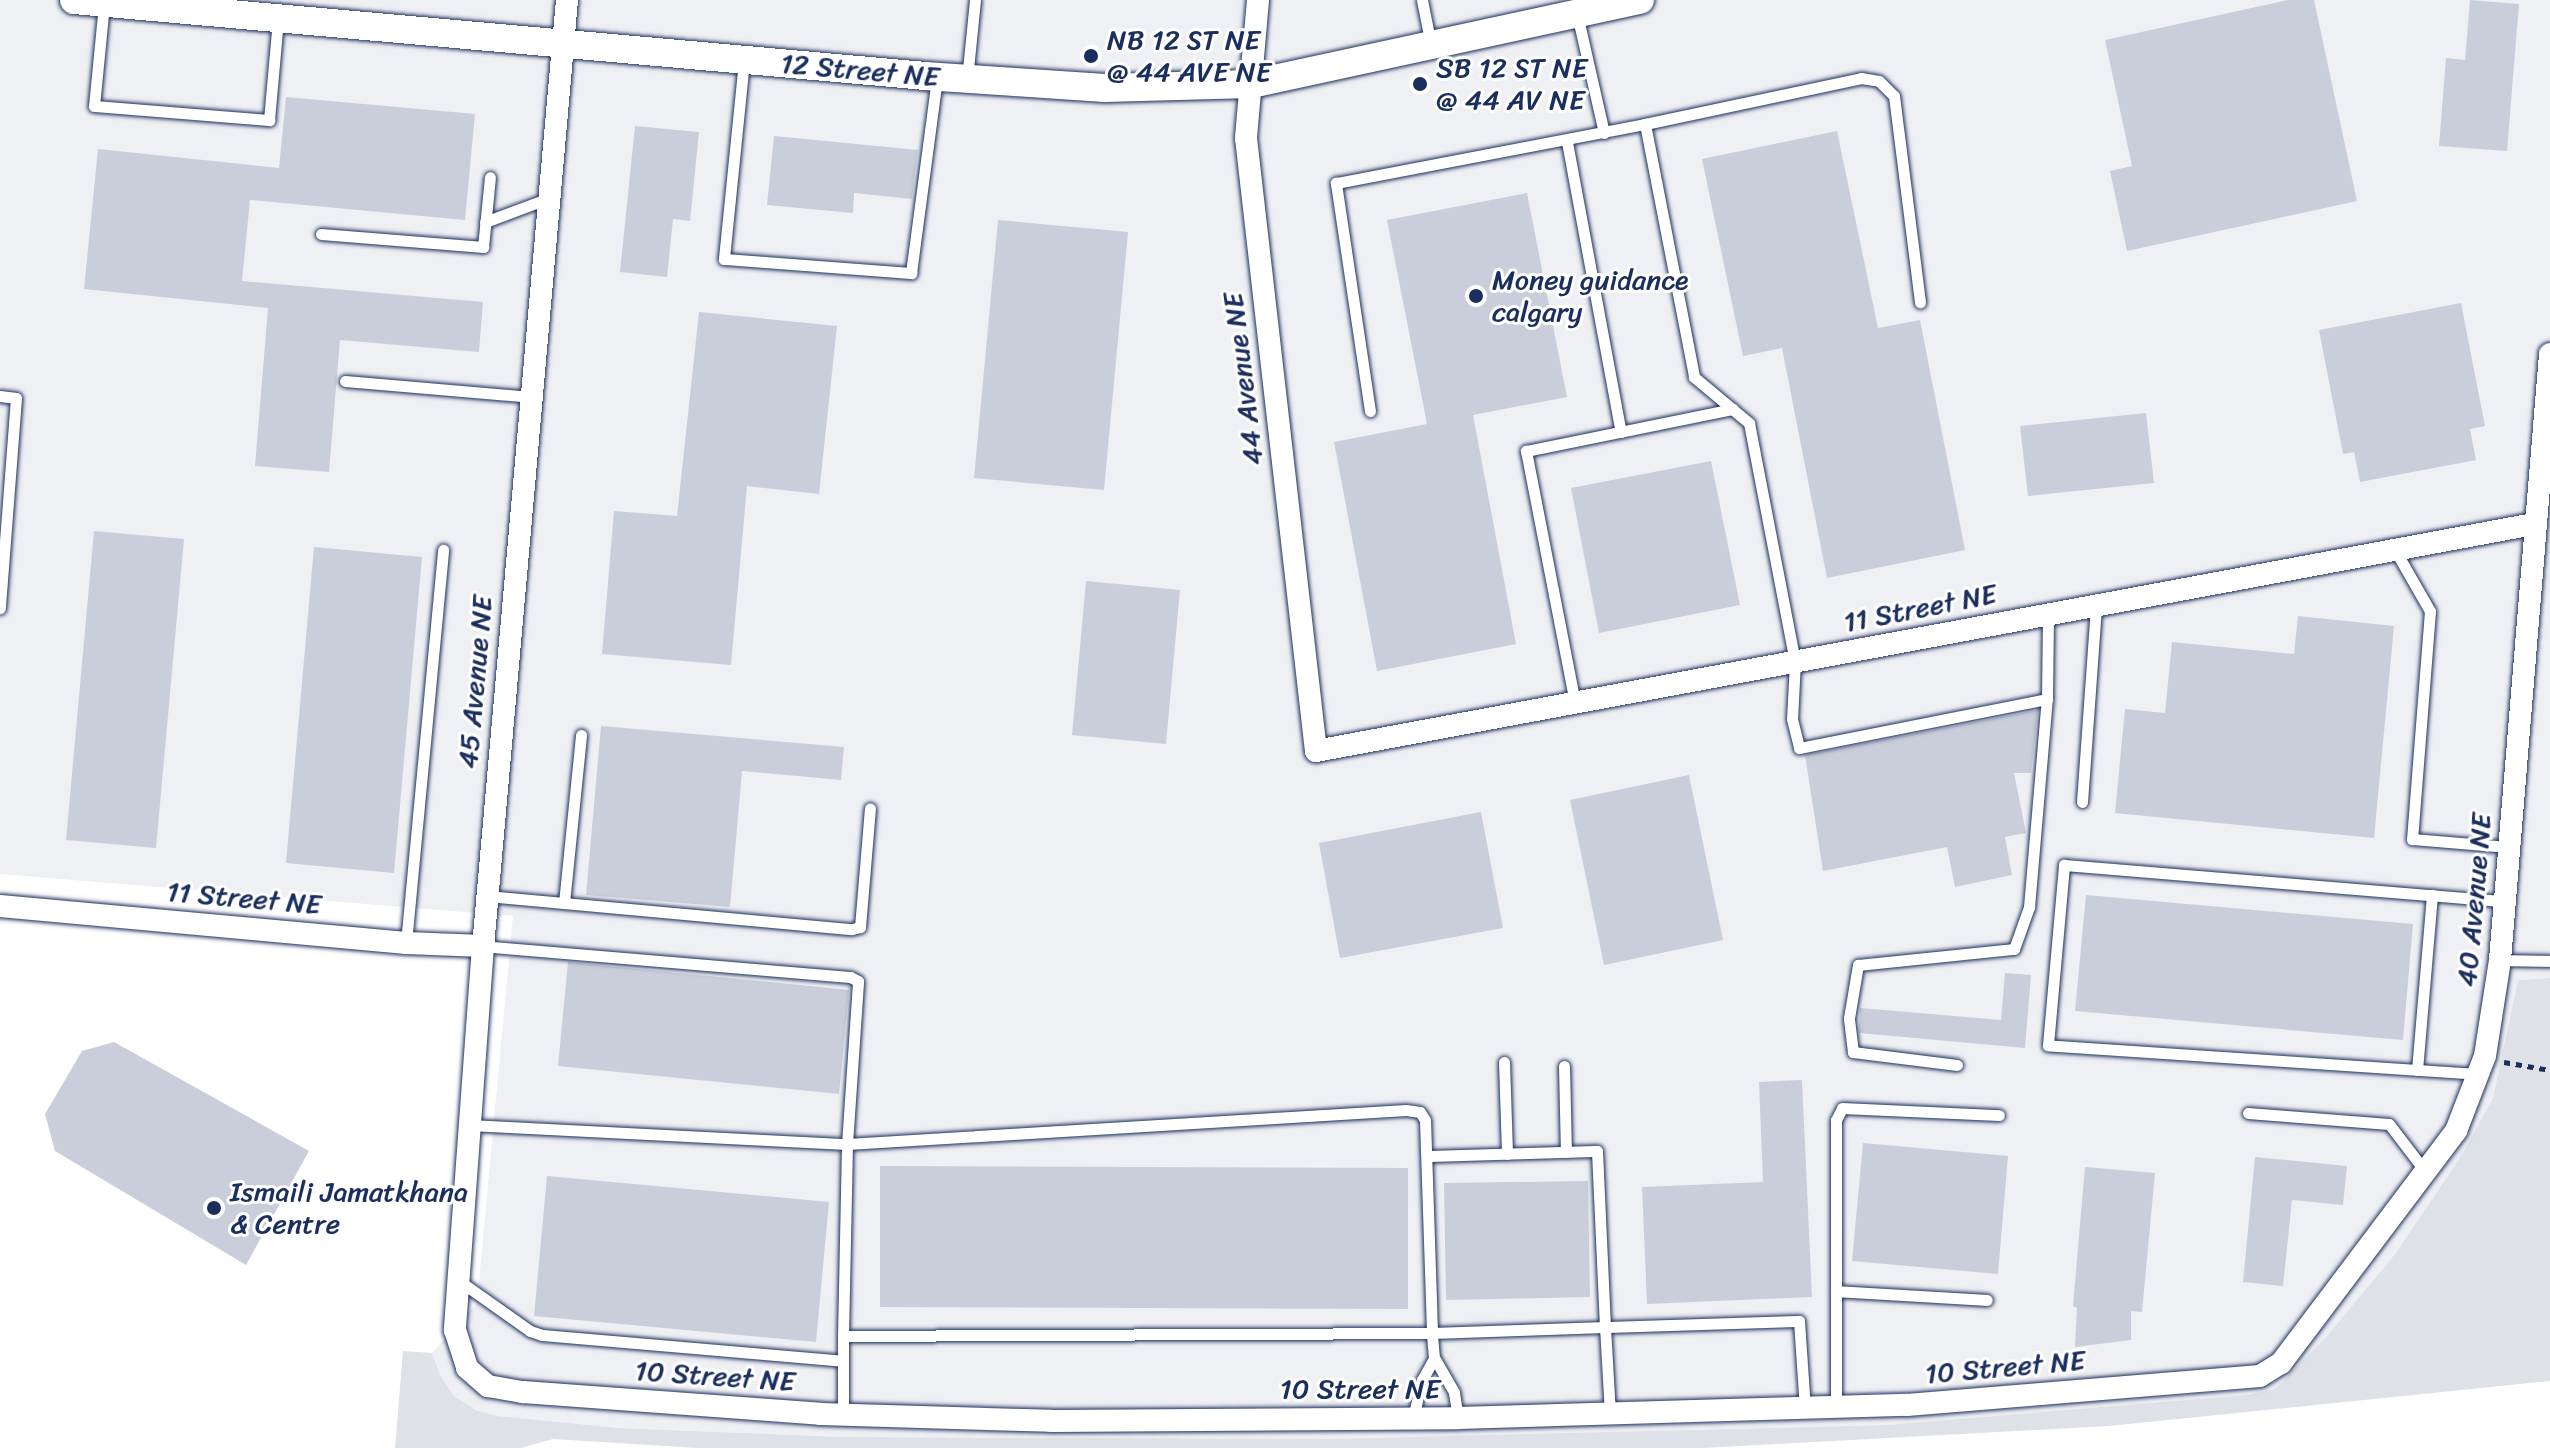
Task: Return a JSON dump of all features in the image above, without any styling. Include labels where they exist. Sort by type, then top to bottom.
[{"type":"street","name":"12 Street NE","points":[[74,0],[175,5],[278,19],[316,17],[564,45],[744,61],[1105,88],[1251,84],[1626,1]]},
{"type":"street","name":"45 Avenue NE","points":[[467,1368],[455,1330],[469,1125],[530,397],[567,0]]},
{"type":"street","name":"44 Avenue NE","points":[[1258,0],[1246,138],[1316,751]]},
{"type":"street","name":"40 Avenue NE","points":[[2260,1376],[2281,1363],[2456,1131],[2482,1065],[2500,960],[2550,354]]},
{"type":"street","name":"11 Street NE","points":[[1316,751],[2534,524]]},
{"type":"street","name":"11 Street NE","points":[[0,906],[406,943],[483,946]]},
{"type":"street","name":"10 Street NE","points":[[467,1368],[488,1386],[523,1392],[843,1415],[1051,1421],[1458,1418],[1805,1409],[1907,1405],[2260,1376]]},
{"type":"lane","points":[[967,79],[975,0]]},
{"type":"lane","points":[[1422,0],[1431,45]]},
{"type":"lane","points":[[90,1],[94,106],[269,120],[278,19]]},
{"type":"lane","points":[[1577,14],[1604,133]]},
{"type":"lane","points":[[744,61],[724,259],[911,273],[937,77]]},
{"type":"lane","points":[[1370,411],[1336,183],[1567,142],[1861,78],[1879,81],[1894,96],[1920,302]]},
{"type":"lane","points":[[1645,124],[1694,377],[1749,423],[1795,662],[1792,719],[1799,748],[2047,699]]},
{"type":"lane","points":[[1567,142],[1621,432]]},
{"type":"lane","points":[[321,234],[483,247],[490,177]]},
{"type":"lane","points":[[485,222],[549,198]]},
{"type":"lane","points":[[345,381],[530,397]]},
{"type":"lane","points":[[0,396],[16,398],[0,608]]},
{"type":"lane","points":[[1575,703],[1526,451],[1733,409]]},
{"type":"lane","points":[[406,943],[443,550]]},
{"type":"lane","points":[[2395,550],[2430,611],[2412,839],[2509,847]]},
{"type":"lane","points":[[2082,802],[2096,605]]},
{"type":"lane","points":[[1957,1065],[1853,1052],[1849,1018],[1858,965],[2014,949],[2029,907],[2047,699],[2048,614]]},
{"type":"lane","points":[[564,903],[581,735]]},
{"type":"lane","points":[[487,896],[852,929],[860,927],[870,808]]},
{"type":"lane","points":[[2482,1065],[2417,1070],[2048,1045],[2064,865],[2505,901]]},
{"type":"lane","points":[[2417,1070],[2432,895]]},
{"type":"lane","points":[[483,946],[850,977],[858,981],[847,1144],[843,1415]]},
{"type":"lane","points":[[2500,960],[2550,961]]},
{"type":"lane","points":[[1504,1062],[1507,1154]]},
{"type":"lane","points":[[1564,1066],[1566,1152]]},
{"type":"lane","points":[[1836,1407],[1836,1120],[1842,1108],[1999,1115]]},
{"type":"lane","points":[[469,1125],[847,1144],[1406,1110],[1420,1112],[1425,1120],[1434,1358],[1454,1392],[1458,1418]]},
{"type":"lane","points":[[2248,1113],[2389,1124],[2425,1171]]},
{"type":"lane","points":[[1427,1156],[1597,1151],[1610,1414]]},
{"type":"lane","points":[[458,1280],[530,1331],[542,1335],[843,1361]]},
{"type":"lane","points":[[1836,1291],[1987,1300]]},
{"type":"lane","points":[[843,1336],[1432,1333],[1799,1321],[1805,1409]]},
{"type":"lane","points":[[1413,1418],[1422,1380],[1434,1358]]},
{"type":"path","points":[[2482,1065],[2550,1070]]},
{"type":"shaded area","points":[[0,0],[2550,0],[2550,978],[2518,980],[2493,1098],[2459,1159],[2395,1254],[2326,1337],[2275,1389],[2246,1395],[1886,1425],[1325,1439],[844,1437],[618,1428],[497,1416],[476,1410],[454,1396],[440,1375],[432,1353],[477,1303],[513,916],[0,874]]},
{"type":"shaded area","points":[[2550,978],[2550,1381],[2109,1426],[1703,1448],[697,1448],[553,1439],[521,1448],[395,1448],[403,1351],[432,1353],[440,1375],[454,1396],[476,1410],[497,1416],[618,1428],[844,1437],[1325,1439],[1886,1425],[2246,1395],[2275,1389],[2326,1337],[2395,1254],[2459,1159],[2493,1098],[2518,980]]},
{"type":"building","points":[[2288,0],[2314,0],[2357,201],[2127,251],[2110,171],[2132,166],[2105,40]]},
{"type":"building","points":[[2470,0],[2519,4],[2507,151],[2439,146],[2446,58],[2465,60]]},
{"type":"building","points":[[286,97],[475,114],[465,220],[250,200],[242,281],[483,302],[479,352],[340,340],[329,472],[255,466],[268,308],[84,289],[98,149],[279,168]]},
{"type":"building","points":[[635,126],[699,132],[690,221],[673,219],[667,277],[620,272]]},
{"type":"building","points":[[1837,131],[1878,328],[1920,320],[1965,550],[1827,578],[1782,348],[1743,356],[1702,159]]},
{"type":"building","points":[[774,136],[918,150],[912,199],[854,193],[853,213],[767,205]]},
{"type":"building","points":[[1527,193],[1567,397],[1473,415],[1516,644],[1377,671],[1334,442],[1427,424],[1387,220]]},
{"type":"building","points":[[998,220],[1128,232],[1104,490],[974,478]]},
{"type":"building","points":[[2461,303],[2485,426],[2470,429],[2476,460],[2360,482],[2354,452],[2343,454],[2319,330]]},
{"type":"building","points":[[699,312],[837,326],[819,494],[747,486],[731,665],[602,654],[614,511],[677,516]]},
{"type":"building","points":[[2146,413],[2154,483],[2028,496],[2020,426]]},
{"type":"building","points":[[1711,461],[1740,605],[1599,633],[1571,488]]},
{"type":"building","points":[[94,531],[184,539],[156,848],[66,840]]},
{"type":"building","points":[[314,547],[422,557],[394,873],[286,863]]},
{"type":"building","points":[[1086,581],[1180,590],[1166,744],[1072,735]]},
{"type":"building","points":[[2298,616],[2394,626],[2374,838],[2115,813],[2125,709],[2165,713],[2172,642],[2294,654]]},
{"type":"building","points":[[2038,710],[2031,773],[2014,773],[2026,833],[2005,837],[2012,875],[1955,887],[1947,847],[1823,871],[1805,755]]},
{"type":"building","points":[[601,726],[844,747],[841,780],[742,771],[730,907],[586,895]]},
{"type":"building","points":[[1689,775],[1723,940],[1604,965],[1570,800]]},
{"type":"building","points":[[1481,812],[1503,928],[1340,958],[1319,843]]},
{"type":"building","points":[[2086,895],[2413,924],[2403,1040],[2075,1011]]},
{"type":"building","points":[[568,962],[849,990],[839,1094],[558,1066]]},
{"type":"building","points":[[2005,973],[2031,975],[2025,1048],[1859,1033],[1860,1008],[2001,1020]]},
{"type":"building","name":"Ismaili Jamatkhana & Centre","points":[[114,1042],[309,1151],[246,1265],[55,1151],[45,1114],[82,1051]]},
{"type":"building","points":[[1802,1080],[1812,1297],[1647,1304],[1642,1187],[1763,1182],[1759,1082]]},
{"type":"building","points":[[1863,1143],[2008,1156],[1998,1274],[1852,1261]]},
{"type":"building","points":[[2255,1157],[2347,1166],[2343,1205],[2292,1200],[2283,1286],[2243,1282]]},
{"type":"building","points":[[880,1166],[1408,1168],[1408,1309],[880,1307]]},
{"type":"building","points":[[2085,1167],[2155,1173],[2142,1312],[2131,1311],[2131,1340],[2075,1347],[2077,1308],[2073,1306]]},
{"type":"building","points":[[547,1176],[829,1202],[816,1342],[534,1316]]},
{"type":"building","points":[[1588,1181],[1590,1297],[1446,1300],[1444,1183]]},
{"type":"place","name":"NB 12 ST NE @ 44 AVE NE","points":[[1091,56]]},
{"type":"place","name":"SB 12 ST NE @ 44 AV NE","points":[[1420,84]]},
{"type":"place","name":"Money guidance calgary","points":[[1476,296]]},
{"type":"place","name":"Ismaili Jamatkhana & Centre","points":[[214,1208]]}]
